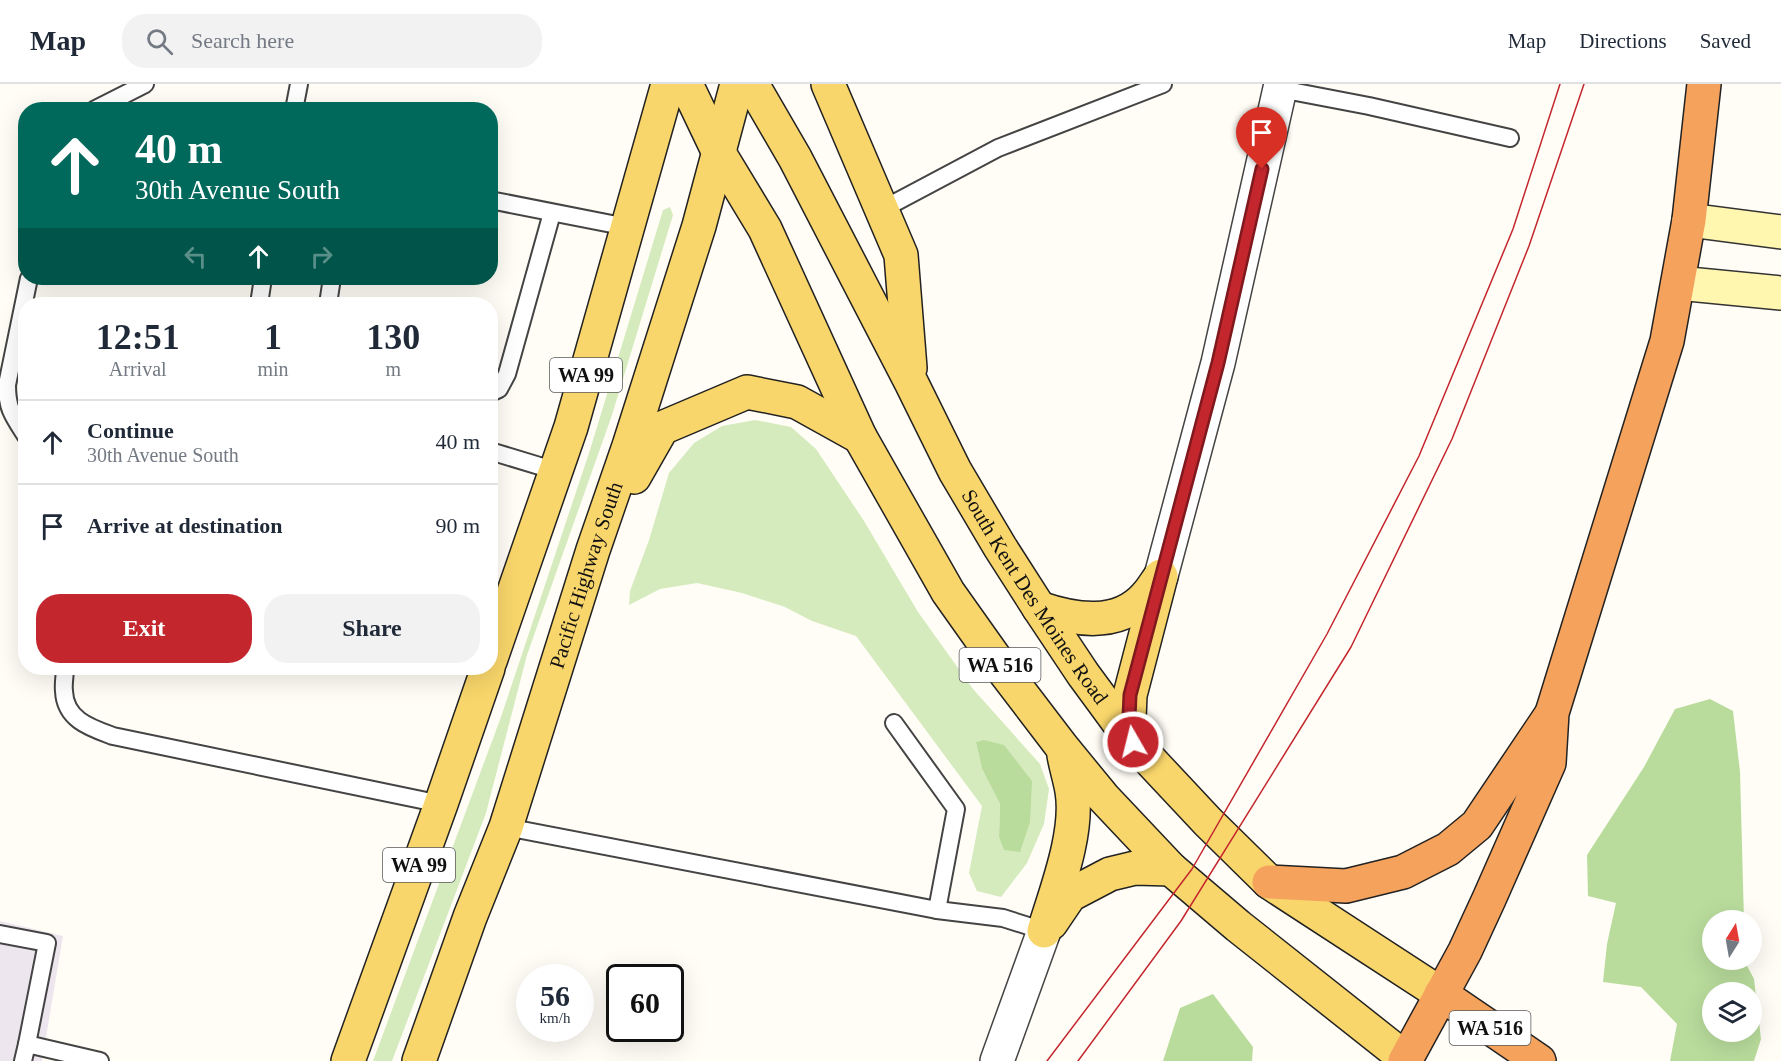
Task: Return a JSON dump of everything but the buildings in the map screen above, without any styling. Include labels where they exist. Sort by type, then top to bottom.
[{"type":"highway","points":[[1407,1060],[1489,899],[1549,763],[1552,713],[1667,341],[1689,220],[1704,84]]},
{"type":"highway","points":[[1269,882],[1346,886],[1403,872],[1448,849],[1478,825],[1552,713]]},
{"type":"highway","name":"South Kent Des Moines Road","points":[[1440,994],[1539,1061]]},
{"type":"main road","name":"WA 99","points":[[498,638],[571,428],[668,84]]},
{"type":"main road","name":"WA 516","points":[[686,84],[719,153],[765,229],[860,437],[948,592],[1004,671],[1103,798],[1171,869],[1238,926],[1407,1060]]},
{"type":"main road","name":"Pacific Highway South","points":[[419,1061],[470,917],[506,827],[699,226],[737,84]]},
{"type":"main road","name":"South Kent Des Moines Road","points":[[752,84],[795,158],[955,471],[1039,608],[1083,674],[1133,742],[1208,822],[1269,882],[1440,994]]},
{"type":"main road","points":[[828,84],[902,255],[911,382]]},
{"type":"main road","points":[[1689,220],[1781,232]]},
{"type":"main road","points":[[1677,284],[1781,293]]},
{"type":"main road","points":[[594,550],[662,428],[747,392],[797,402],[860,437]]},
{"type":"main road","points":[[1039,608],[1081,619],[1116,615],[1131,609],[1145,598],[1161,576]]},
{"type":"main road","points":[[1133,742],[1129,717],[1130,695],[1161,576]]},
{"type":"main road","name":"WA 99","points":[[348,1061],[486,675]]},
{"type":"main road","points":[[1044,931],[1071,833],[1073,813],[1072,792],[1062,747]]},
{"type":"main road","points":[[1044,931],[1070,895],[1110,874],[1135,868],[1171,869]]},
{"type":"street","points":[[1161,576],[1218,363],[1280,87]]},
{"type":"street","points":[[997,1061],[1044,931]]},
{"type":"lane","points":[[110,102],[145,84]]},
{"type":"lane","points":[[296,102],[299,84]]},
{"type":"lane","points":[[883,209],[999,148],[1120,92],[1163,84]]},
{"type":"lane","points":[[1280,87],[1510,138]]},
{"type":"lane","points":[[498,202],[627,227]]},
{"type":"lane","points":[[498,389],[507,374],[552,213]]},
{"type":"lane","points":[[18,332],[7,386],[7,400],[11,414],[18,424]]},
{"type":"lane","points":[[498,453],[556,471]]},
{"type":"lane","points":[[64,675],[63,694],[71,712],[83,724],[113,736],[441,804]]},
{"type":"lane","points":[[894,723],[956,809],[937,910]]},
{"type":"lane","points":[[506,827],[937,910],[1003,918],[1044,931]]},
{"type":"lane","points":[[0,934],[47,943],[25,1053],[100,1061]]},
{"type":"shaded area","points":[[0,921],[63,936],[42,1061],[0,1061]]},
{"type":"green space","points":[[670,207],[673,215],[612,415],[527,655],[486,813],[392,1061],[373,1061],[501,717],[590,450],[663,210]]},
{"type":"green space","points":[[755,420],[791,427],[816,449],[864,521],[918,612],[973,689],[1040,764],[1049,789],[1044,824],[1027,863],[1001,897],[977,891],[969,873],[982,806],[856,636],[812,621],[785,607],[742,593],[697,583],[660,589],[629,605],[630,591],[649,540],[669,473],[694,443],[722,426]],"holes":[[[976,742],[1020,852],[999,838],[1000,804],[982,769]]]},
{"type":"green space","points":[[1710,699],[1733,711],[1740,772],[1744,910],[1702,910],[1702,970],[1749,970],[1754,982],[1702,982],[1702,1042],[1760,1042],[1754,1061],[1670,1061],[1677,1024],[1641,987],[1603,982],[1607,944],[1616,903],[1588,896],[1587,855],[1644,767],[1675,709]]},
{"type":"green space","points":[[984,740],[1004,745],[1032,781],[1030,822],[1020,852],[1004,850],[999,837],[1000,804],[982,769],[976,742]]},
{"type":"green space","points":[[1213,994],[1253,1047],[1252,1061],[1163,1061],[1180,1008]]},
{"type":"tram line","points":[[1047,1061],[1192,869],[1327,634],[1419,456],[1513,229],[1560,84]]},
{"type":"tram line","points":[[1078,1061],[1181,921],[1351,647],[1452,439],[1529,246],[1584,84]]},
{"type":"route","points":[[1133,742],[1129,717],[1130,695],[1218,363],[1262,169]]}]
